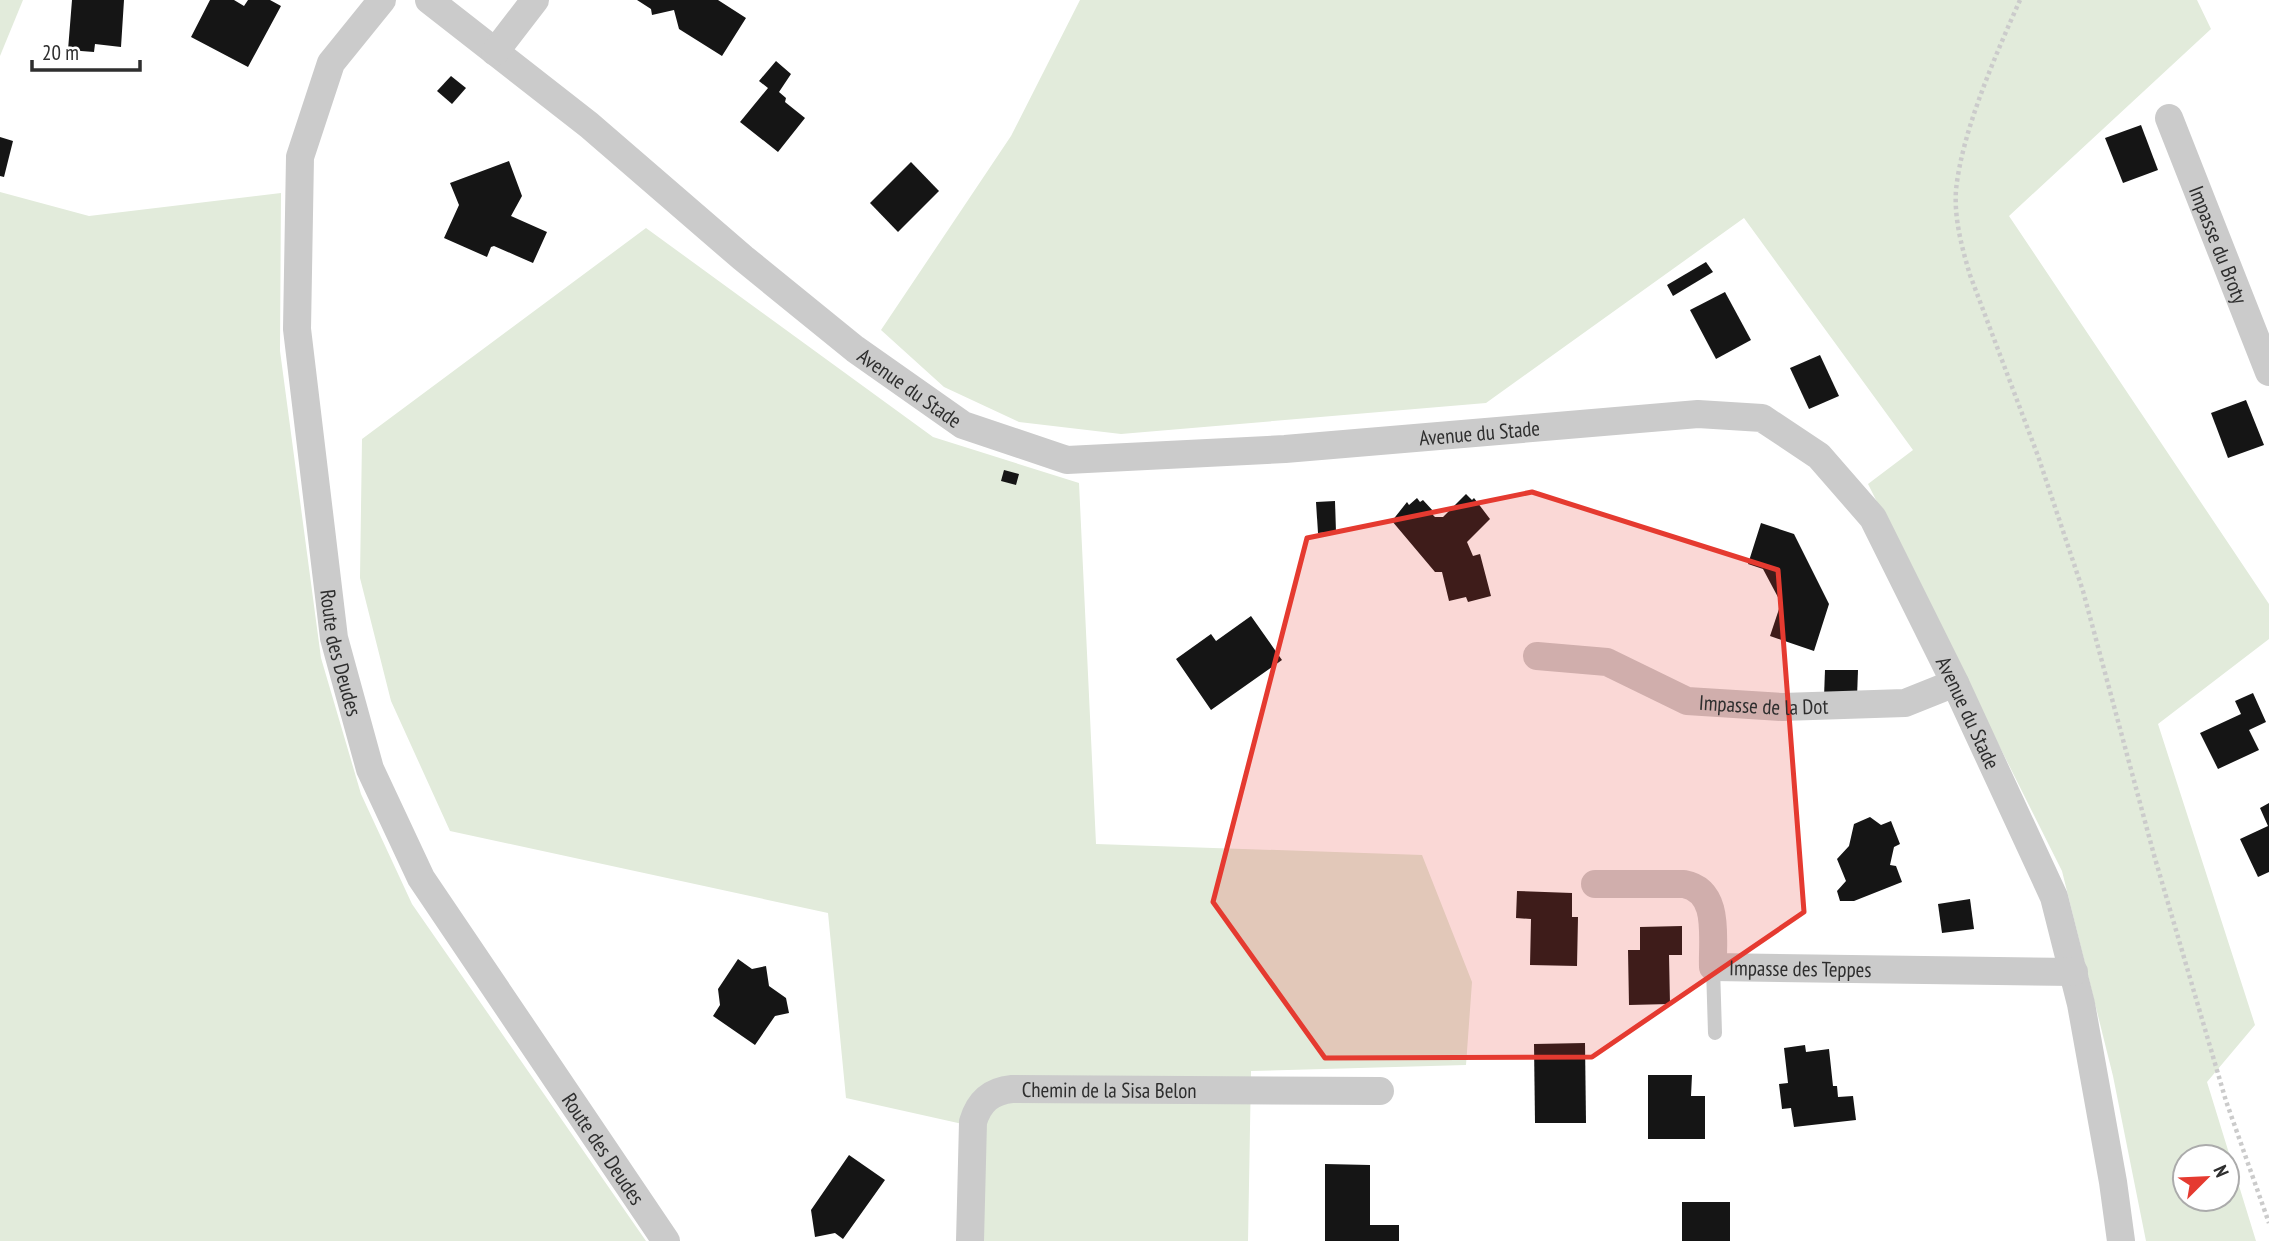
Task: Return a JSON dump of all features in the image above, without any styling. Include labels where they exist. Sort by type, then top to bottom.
[{"type":"street","name":"Route des Deudes","points":[[382,0],[331,63],[300,157],[297,329],[334,638],[370,769],[421,878],[666,1241]]},
{"type":"street","name":"Avenue du Stade","points":[[429,0],[589,125],[743,258],[855,349],[963,425],[1067,460],[1285,449],[1698,414],[1762,418],[1819,456],[1873,518],[1955,683],[2054,897],[2074,972],[2113,1182],[2121,1241]]},
{"type":"street","points":[[495,52],[535,0]]},
{"type":"street","name":"Impasse du Broty","points":[[2169,118],[2269,372]]},
{"type":"street","name":"Impasse de la Dot","points":[[1537,656],[1607,662],[1687,701],[1782,707],[1905,704],[1955,683]]},
{"type":"street","name":"Impasse des Teppes","points":[[1595,884],[1684,884],[1701,891],[1709,901],[1712,911],[1713,967],[2074,972]]},
{"type":"street","name":"Chemin de la Sisa Belon","points":[[970,1241],[973,1122],[981,1105],[998,1092],[1012,1089],[1380,1091]]},
{"type":"lane","points":[[1713,967],[1715,1033]]},
{"type":"path","points":[[2020,0],[1996,55],[1965,148],[1956,190],[1956,218],[1970,275],[2042,468],[2083,591],[2147,830],[2222,1088],[2269,1223]]},
{"type":"highlighted area","points":[[1532,492],[1778,570],[1804,912],[1592,1057],[1325,1058],[1213,902],[1307,538]]},
{"type":"green space","points":[[0,0],[23,0],[0,56]]},
{"type":"green space","points":[[1080,0],[2197,0],[2211,29],[2009,216],[2269,604],[2269,639],[2158,724],[2255,1025],[2207,1082],[2226,1143],[2171,1143],[2171,1213],[2241,1213],[2241,1192],[2256,1241],[2146,1241],[2113,1076],[2062,871],[1868,484],[1913,450],[1744,218],[1486,403],[1121,434],[1019,422],[944,387],[881,330],[1011,136]]},
{"type":"green space","points":[[0,192],[89,216],[281,193],[280,351],[321,658],[361,794],[412,904],[646,1241],[0,1241]]},
{"type":"green space","points":[[646,228],[933,437],[1079,483],[1096,844],[1422,855],[1472,982],[1466,1065],[1251,1071],[1248,1241],[964,1241],[967,1125],[846,1098],[828,913],[450,831],[391,701],[360,578],[362,439]]},
{"type":"building","points":[[72,0],[124,0],[121,47],[95,44],[94,52],[68,50]]},
{"type":"building","points":[[210,0],[234,0],[244,6],[248,0],[270,0],[281,6],[248,67],[191,37]]},
{"type":"building","points":[[637,0],[718,0],[746,18],[722,56],[679,29],[674,10],[652,15],[651,9]]},
{"type":"building","points":[[776,61],[791,74],[779,92],[786,98],[785,102],[805,118],[778,152],[740,122],[768,88],[759,81]]},
{"type":"building","points":[[451,76],[466,88],[452,104],[437,91]]},
{"type":"building","points":[[2141,125],[2158,170],[2123,183],[2105,138]]},
{"type":"building","points":[[0,137],[13,141],[4,177],[0,176]]},
{"type":"building","points":[[509,161],[522,196],[511,216],[547,232],[533,263],[494,246],[487,257],[444,238],[459,205],[450,183]]},
{"type":"building","points":[[911,162],[939,191],[898,232],[870,203]]},
{"type":"building","points":[[1706,262],[1713,272],[1673,296],[1667,285]]},
{"type":"building","points":[[1725,292],[1751,340],[1716,359],[1690,310]]},
{"type":"building","points":[[1820,355],[1839,396],[1809,409],[1790,368]]},
{"type":"building","points":[[2246,400],[2264,445],[2228,458],[2211,413]]},
{"type":"building","points":[[1004,470],[1019,474],[1016,485],[1001,481]]},
{"type":"building","points":[[1466,494],[1472,500],[1474,498],[1490,519],[1467,542],[1473,556],[1480,554],[1491,596],[1468,602],[1466,597],[1449,601],[1442,572],[1435,572],[1392,521],[1407,502],[1409,505],[1417,498],[1420,502],[1423,500],[1435,517],[1443,517]]},
{"type":"building","points":[[1335,501],[1336,532],[1318,533],[1316,502]]},
{"type":"building","points":[[1761,523],[1794,534],[1829,604],[1814,651],[1770,636],[1781,603],[1763,569],[1748,564]]},
{"type":"building","points":[[1251,616],[1282,660],[1211,710],[1176,659],[1211,634],[1216,641]]},
{"type":"building","points":[[1825,670],[1858,670],[1857,697],[1824,697]]},
{"type":"building","points":[[2253,693],[2266,722],[2249,730],[2259,750],[2218,769],[2200,733],[2241,714],[2235,701]]},
{"type":"building","points":[[2269,803],[2269,872],[2258,877],[2240,839],[2268,826],[2260,808]]},
{"type":"building","points":[[1870,817],[1881,825],[1891,821],[1900,844],[1894,847],[1890,865],[1896,866],[1902,882],[1854,901],[1840,901],[1837,891],[1846,881],[1837,859],[1849,846],[1854,824]]},
{"type":"building","points":[[1517,891],[1572,893],[1572,917],[1578,917],[1577,966],[1530,965],[1531,919],[1516,918]]},
{"type":"building","points":[[1970,899],[1974,929],[1942,933],[1938,904]]},
{"type":"building","points":[[1682,926],[1682,955],[1669,955],[1670,1004],[1629,1005],[1628,950],[1640,950],[1640,927]]},
{"type":"building","points":[[738,959],[752,969],[766,966],[769,986],[786,998],[789,1013],[775,1016],[755,1045],[713,1016],[720,1005],[718,989]]},
{"type":"building","points":[[1585,1043],[1586,1123],[1535,1123],[1534,1044]]},
{"type":"building","points":[[1805,1045],[1806,1052],[1829,1049],[1833,1086],[1837,1086],[1838,1097],[1853,1096],[1856,1120],[1794,1127],[1791,1108],[1782,1109],[1779,1084],[1788,1083],[1784,1048]]},
{"type":"building","points":[[1648,1075],[1692,1075],[1691,1096],[1705,1096],[1705,1139],[1648,1139]]},
{"type":"building","points":[[849,1155],[885,1180],[843,1239],[835,1233],[815,1237],[811,1210]]},
{"type":"building","points":[[1325,1164],[1370,1165],[1370,1225],[1399,1225],[1399,1241],[1325,1241]]},
{"type":"building","points":[[1682,1202],[1730,1202],[1730,1241],[1682,1241]]}]
